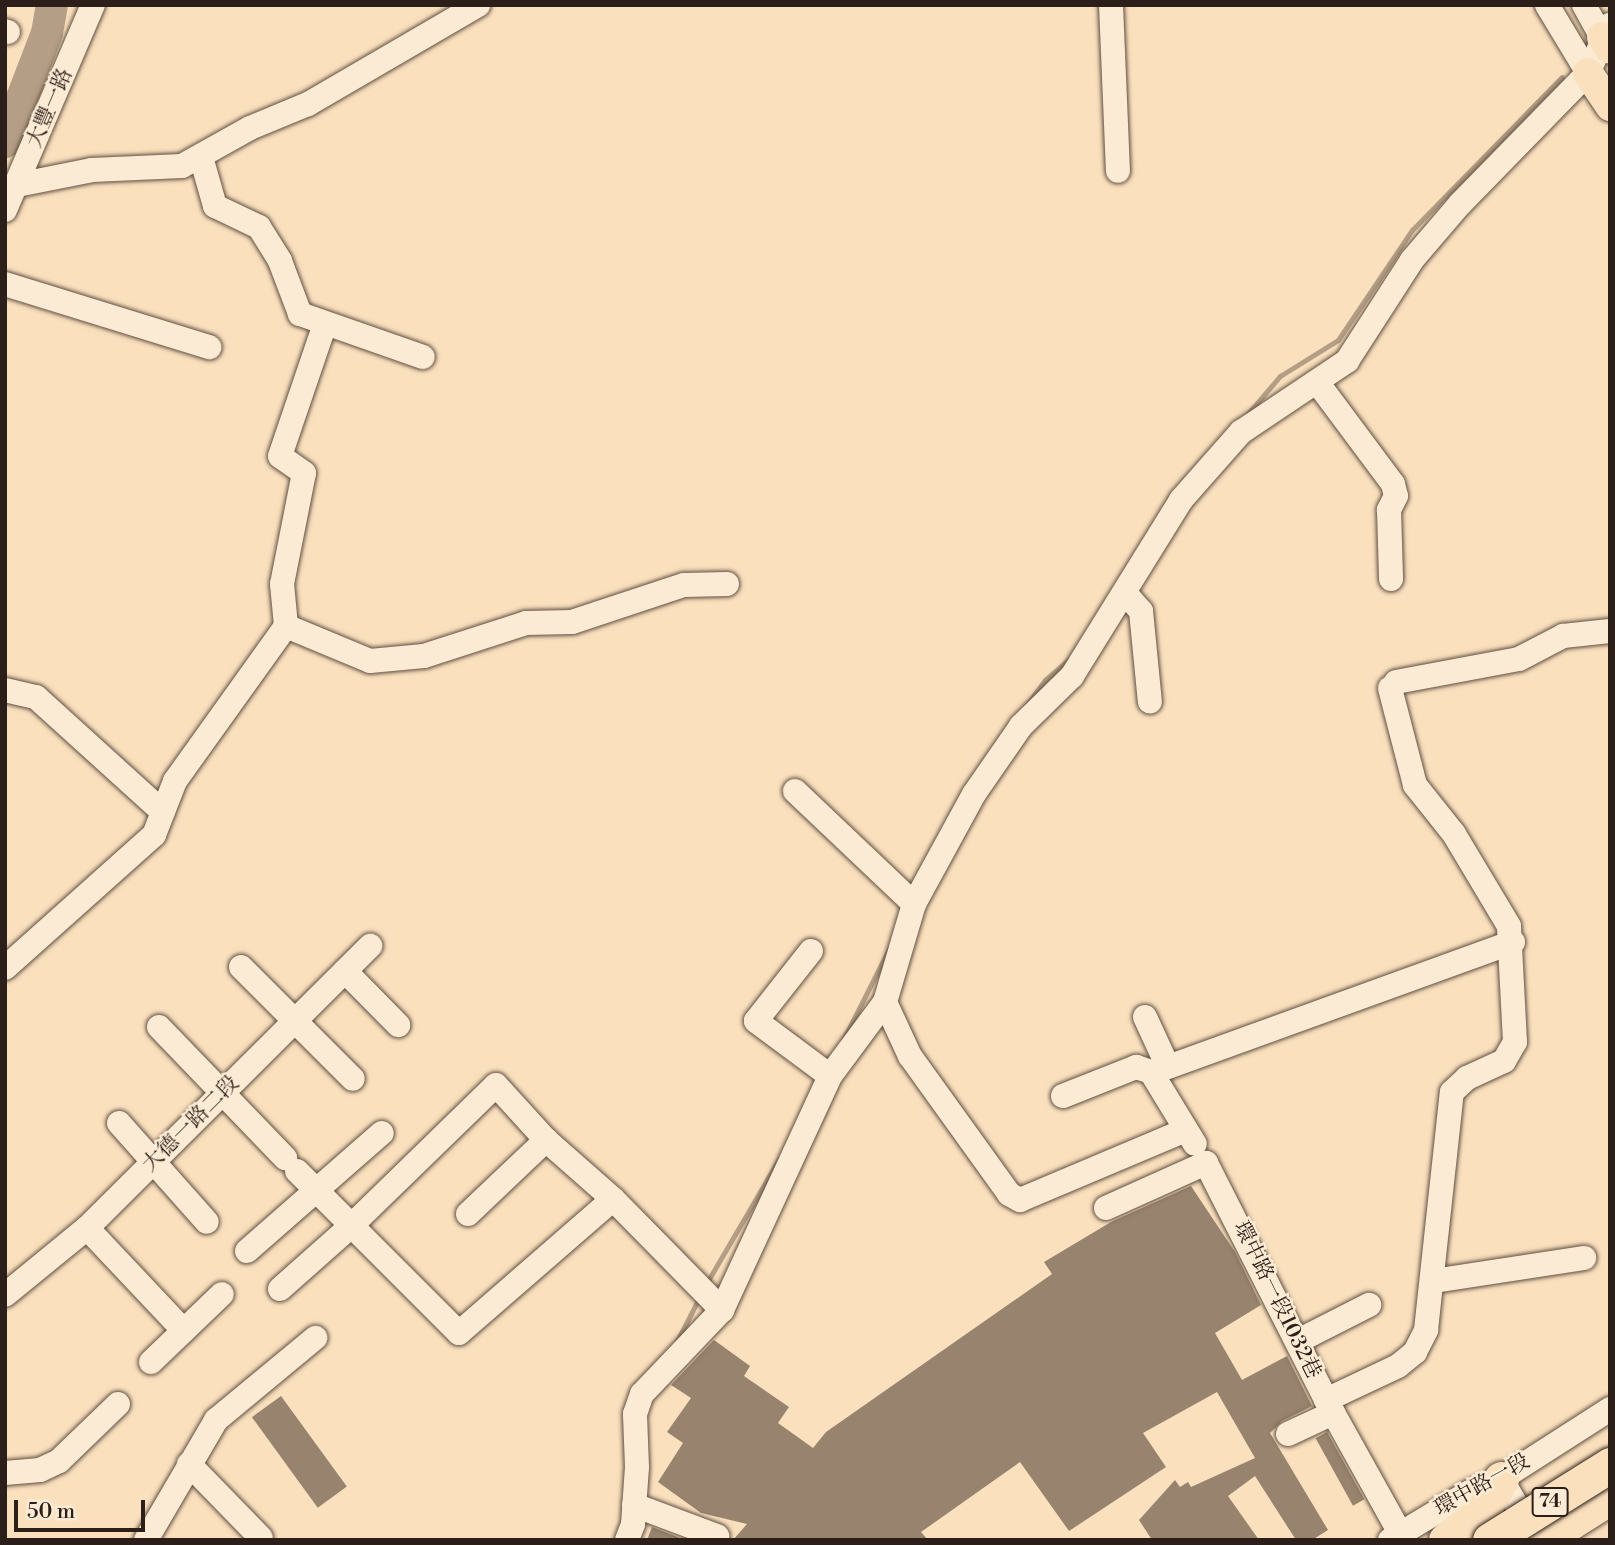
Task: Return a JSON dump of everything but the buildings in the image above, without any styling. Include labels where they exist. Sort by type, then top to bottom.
[{"type":"highway","name":"74","points":[[1490,1540],[1610,1465]]},
{"type":"highway","points":[[1446,1540],[1482,1512],[1501,1479]]},
{"type":"highway","name":"74","points":[[1539,1540],[1610,1497]]},
{"type":"main road","points":[[1588,73],[1610,106]]},
{"type":"street","name":"大豐一路","points":[[5,210],[93,5]]},
{"type":"street","points":[[17,185],[92,170],[166,171],[201,157],[250,128],[308,104],[478,5]]},
{"type":"street","points":[[1111,5],[1118,171]]},
{"type":"street","points":[[1547,5],[1588,73]]},
{"type":"street","points":[[627,1540],[634,1505],[635,1414],[642,1394],[722,1310],[830,1076],[885,1002],[914,904],[974,794],[1021,726],[1072,676],[1126,594],[1181,500],[1241,432],[1347,361],[1412,260],[1460,204],[1588,73],[1607,37],[1584,5]]},
{"type":"street","points":[[201,157],[215,206],[260,228],[280,261],[300,314],[423,357]]},
{"type":"street","points":[[5,284],[209,347]]},
{"type":"street","points":[[5,968],[154,835],[175,782],[206,732],[286,626],[282,584],[304,473],[280,456],[325,324]]},
{"type":"street","points":[[1317,382],[1392,484],[1396,496],[1388,510],[1391,579]]},
{"type":"street","points":[[286,626],[370,662],[424,656],[526,623],[572,622],[684,585],[727,584]]},
{"type":"street","points":[[1126,594],[1141,611],[1150,702]]},
{"type":"street","points":[[1288,1433],[1398,1366],[1415,1352],[1426,1330],[1433,1281],[1452,1092],[1467,1078],[1504,1061],[1515,1042],[1513,942],[1497,902],[1454,834],[1415,785],[1393,685],[1519,659],[1563,636],[1610,631]]},
{"type":"street","points":[[5,690],[36,697],[163,812]]},
{"type":"street","points":[[795,791],[914,904]]},
{"type":"street","points":[[1145,1017],[1168,1067],[1513,942]]},
{"type":"street","name":"大德一路二段","points":[[5,1295],[87,1227],[370,946]]},
{"type":"street","points":[[811,951],[756,1021],[830,1076]]},
{"type":"street","points":[[241,967],[353,1079]]},
{"type":"street","points":[[345,971],[398,1025]]},
{"type":"street","points":[[885,1002],[910,1056],[1009,1194],[1020,1200],[1186,1130]]},
{"type":"street","points":[[159,1027],[315,1191],[459,1333],[613,1199]]},
{"type":"street","name":"環中路一段1032巷","points":[[1063,1096],[1136,1067],[1151,1072],[1206,1163],[1395,1537]]},
{"type":"street","points":[[280,1289],[351,1226],[496,1085],[546,1140],[613,1199],[722,1310]]},
{"type":"street","points":[[119,1123],[207,1222]]},
{"type":"street","points":[[247,1251],[382,1133]]},
{"type":"street","points":[[468,1214],[546,1140]]},
{"type":"street","points":[[1106,1208],[1206,1163]]},
{"type":"street","points":[[87,1227],[184,1331]]},
{"type":"street","points":[[1433,1281],[1584,1258]]},
{"type":"street","points":[[151,1362],[222,1294]]},
{"type":"street","points":[[1298,1341],[1369,1306]]},
{"type":"street","points":[[146,1540],[216,1420],[315,1338]]},
{"type":"street","points":[[5,1473],[40,1470],[59,1461],[118,1404]]},
{"type":"street","name":"環中路一段","points":[[1395,1537],[1470,1492],[1501,1479],[1610,1409]]},
{"type":"street","points":[[189,1464],[261,1538]]},
{"type":"street","points":[[1501,1479],[1539,1540]]},
{"type":"street","points":[[634,1505],[717,1536]]},
{"type":"waterway","points":[[5,142],[47,33],[52,5]]},
{"type":"waterway","points":[[1245,417],[1280,376],[1338,340],[1412,230],[1562,77]]},
{"type":"waterway","points":[[1026,706],[1045,680],[1071,657]]},
{"type":"waterway","points":[[843,1040],[889,949]]},
{"type":"waterway","points":[[706,1284],[779,1159]]},
{"type":"waterway","points":[[676,1343],[700,1296]]}]
